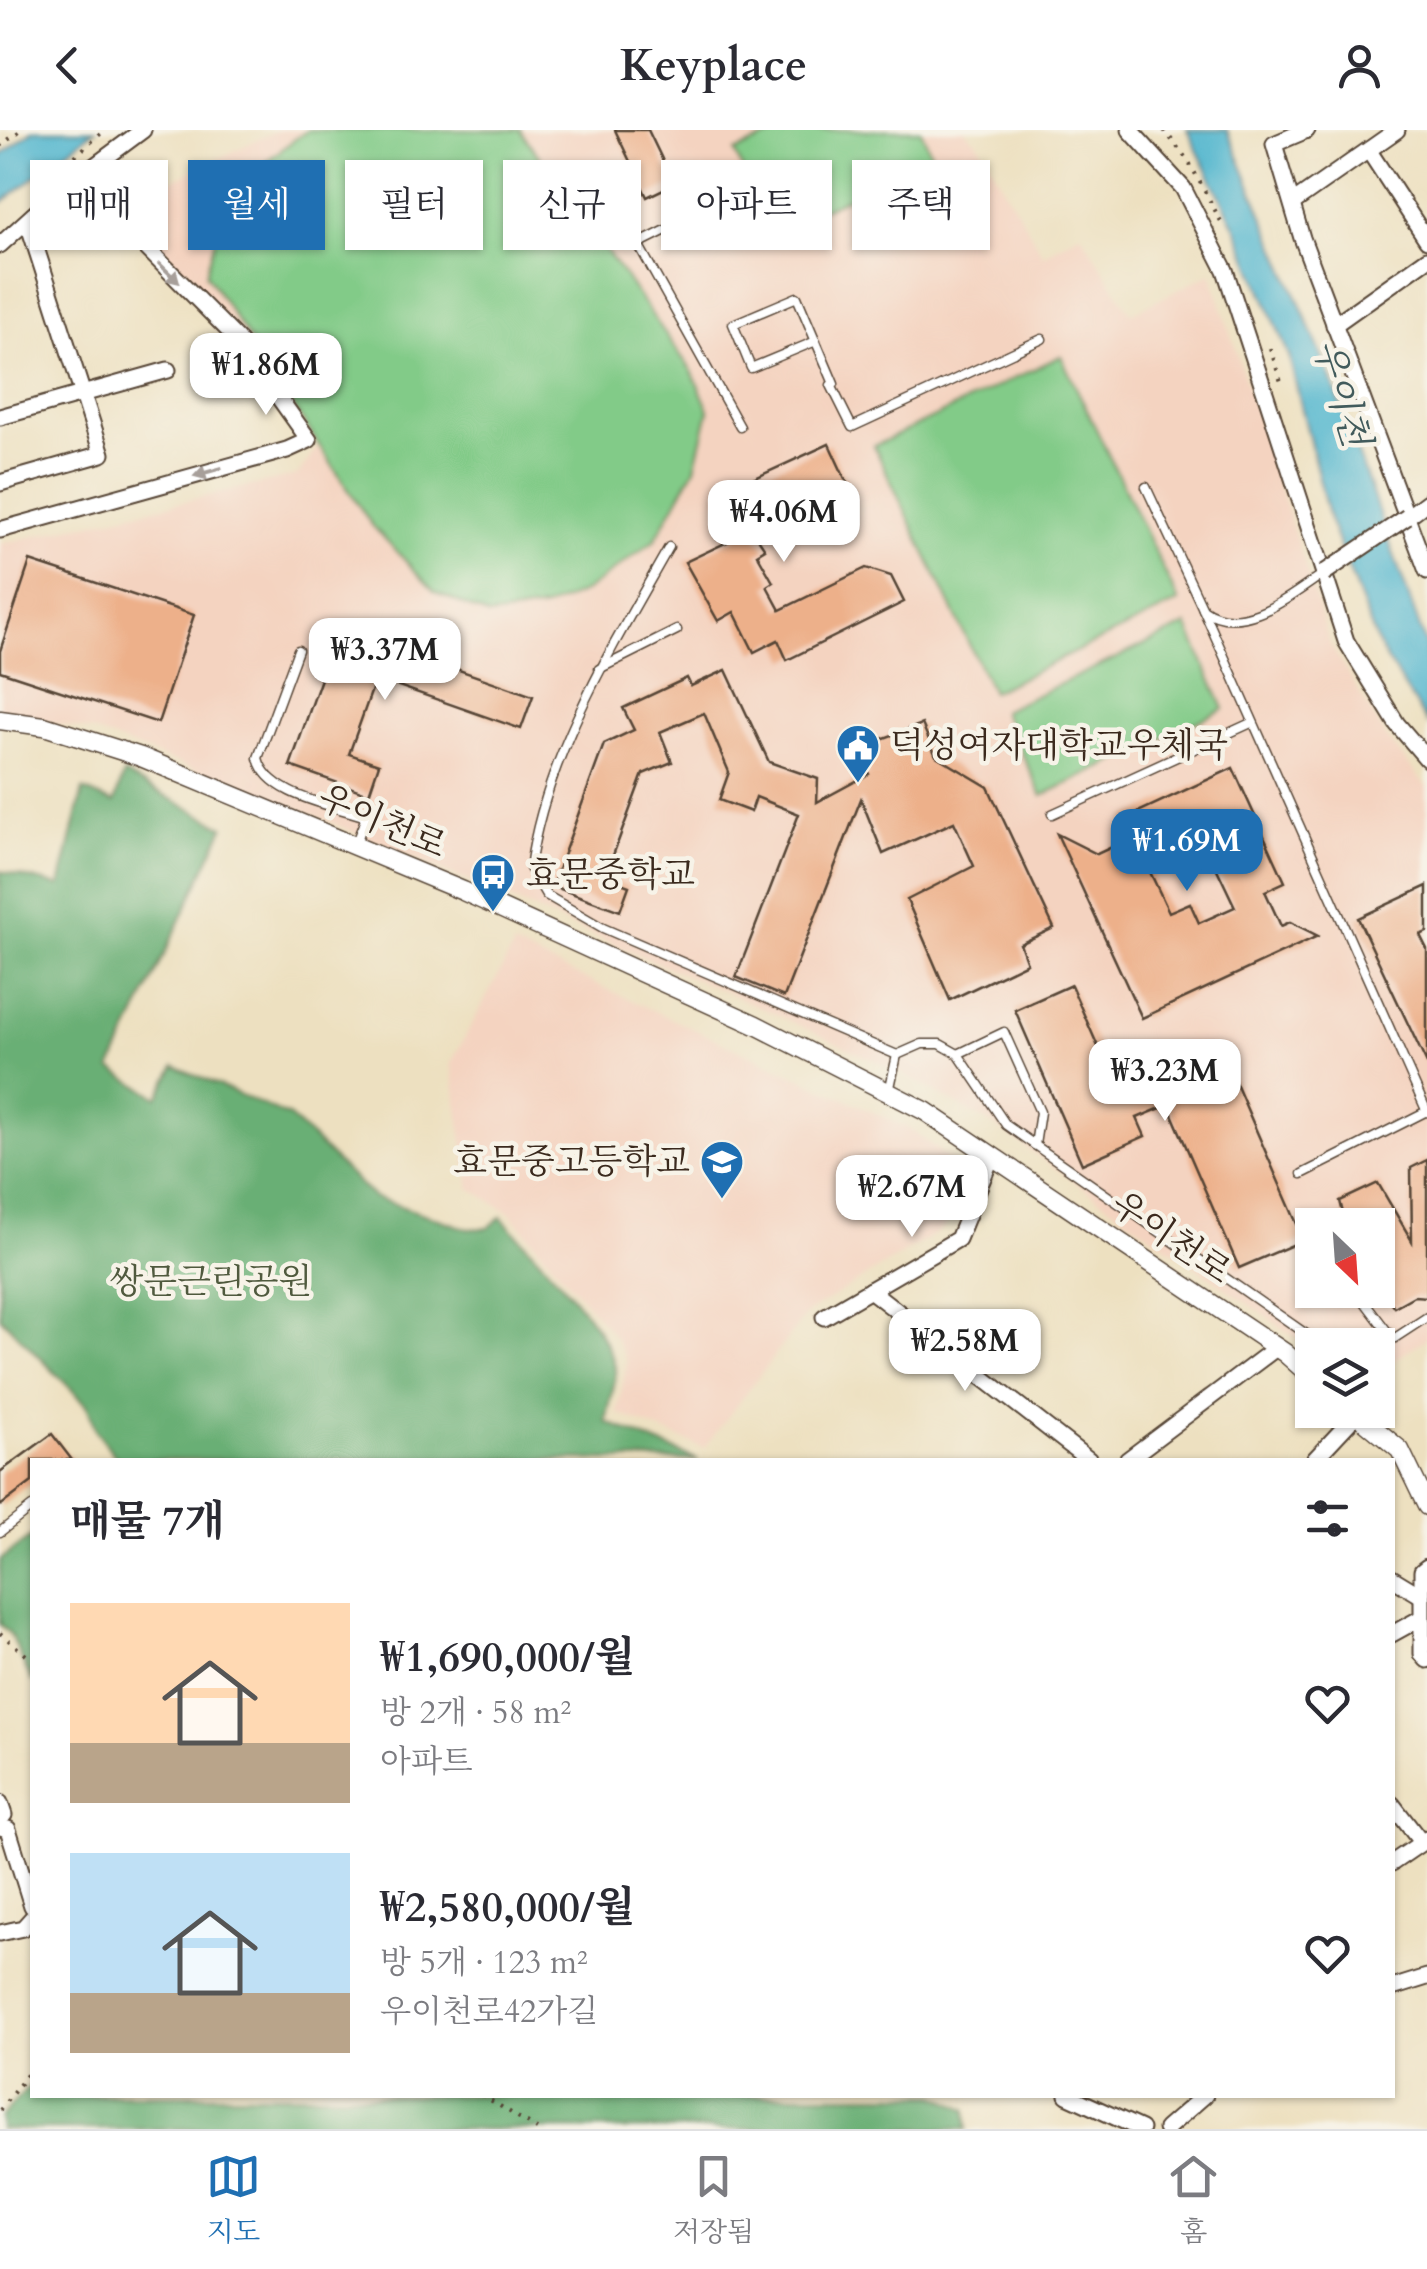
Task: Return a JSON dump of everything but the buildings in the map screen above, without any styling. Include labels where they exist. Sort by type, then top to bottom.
[{"type":"street","points":[[102,160],[143,130]]},
{"type":"street","points":[[1130,130],[1183,188],[1225,270],[1346,641],[1396,724],[1427,759]]},
{"type":"street","points":[[1307,130],[1274,144],[1302,238],[1427,571]]},
{"type":"street","points":[[1294,202],[1397,130]]},
{"type":"street","points":[[1369,151],[1427,240]]},
{"type":"street","points":[[0,244],[28,223],[102,454],[0,483]]},
{"type":"street","points":[[0,530],[287,450],[308,440],[237,339],[149,250]]},
{"type":"street","points":[[1334,326],[1427,259]]},
{"type":"street","points":[[0,417],[168,370]]},
{"type":"street","points":[[1324,573],[1427,502]]},
{"type":"street","name":"우이천로","points":[[0,720],[44,726],[141,757],[355,844],[756,1025],[925,1110],[1295,1363]]},
{"type":"street","points":[[824,1317],[958,1239],[992,1156]]},
{"type":"street","points":[[870,1290],[1086,1458]]},
{"type":"street","points":[[1131,1458],[1276,1348]]},
{"type":"street","points":[[1316,1458],[1341,1428]]},
{"type":"street","points":[[1374,1428],[1400,1450],[1422,1479],[1427,1506]]},
{"type":"street","points":[[1427,1567],[1422,1572],[1420,1595],[1422,1654],[1427,1660]]},
{"type":"street","points":[[1395,1580],[1420,1595]]},
{"type":"street","points":[[1395,1632],[1420,1618]]},
{"type":"street","points":[[1395,1807],[1424,1840],[1395,1861]]},
{"type":"street","points":[[1,1815],[30,1900]]},
{"type":"street","points":[[0,1933],[24,1928],[30,1920]]},
{"type":"street","points":[[1395,1987],[1427,1978]]},
{"type":"street","points":[[1166,2129],[1201,2098]]},
{"type":"street","points":[[1097,2101],[1141,2129]]},
{"type":"lane","points":[[661,232],[638,244],[740,428]]},
{"type":"lane","points":[[816,341],[751,368],[733,324],[797,297],[816,341],[833,385],[852,427],[1042,339]]},
{"type":"lane","points":[[1146,487],[1426,1112],[1302,1174]]},
{"type":"lane","points":[[669,547],[599,669],[533,842],[530,868],[546,894],[603,928],[796,1015],[897,1055],[922,1044],[940,1044],[958,1054],[1006,1126],[1298,1328]]},
{"type":"lane","points":[[1203,609],[1225,622],[1242,620],[1324,573]]},
{"type":"lane","points":[[599,669],[677,630]]},
{"type":"lane","points":[[298,650],[258,758],[261,770],[274,784],[366,818],[355,844]]},
{"type":"lane","points":[[1052,814],[1251,723]]},
{"type":"lane","points":[[958,1054],[1004,1032],[1040,1112],[1035,1145]]},
{"type":"lane","points":[[888,1092],[897,1055]]},
{"type":"lane","points":[[1369,1308],[1385,1328]]},
{"type":"lane","points":[[1395,1338],[1427,1316]]},
{"type":"lane","points":[[0,1532],[30,1509]]},
{"type":"path","points":[[0,146],[22,130]]},
{"type":"path","points":[[1268,342],[1284,391]]},
{"type":"path","points":[[0,1633],[30,1658]]},
{"type":"path","points":[[0,2110],[30,2071]]},
{"type":"path","points":[[487,2098],[537,2129]]},
{"type":"shaded area","points":[[278,130],[964,130],[988,160],[852,160],[852,250],[990,250],[990,164],[1043,255],[1081,233],[1131,314],[1211,273],[1330,644],[1386,737],[1427,787],[1427,1338],[1395,1360],[1395,1328],[1295,1328],[1295,1337],[1000,1129],[907,1076],[769,1011],[295,807],[92,731],[0,712],[0,544],[298,475],[318,446],[242,339],[154,250],[168,250],[168,183],[188,173],[188,250],[325,250],[325,160],[215,160]]},
{"type":"shaded area","name":"효문중고등학교","points":[[514,946],[912,1130],[964,1171],[943,1229],[807,1313],[704,1448],[617,1413],[627,1362],[615,1337],[510,1213],[470,1188],[451,1063]]},
{"type":"green space","points":[[308,130],[520,130],[541,160],[503,160],[503,250],[606,250],[692,371],[709,410],[695,468],[655,540],[586,591],[545,608],[489,616],[435,592],[371,524],[206,274],[212,250],[325,250],[325,160],[269,160]]},
{"type":"green space","points":[[784,130],[921,130],[934,160],[852,160],[852,196],[832,205],[832,160],[738,160],[735,152]]},
{"type":"green space","points":[[1061,356],[1179,602],[992,692],[874,446]]},
{"type":"green space","points":[[1187,625],[1224,709],[1042,796],[1002,711]]},
{"type":"green space","name":"쌍문근린공원","points":[[124,774],[224,827],[111,1069],[158,1097],[175,1066],[290,1117],[373,1197],[468,1229],[488,1228],[501,1217],[584,1311],[610,1352],[615,1374],[606,1422],[693,1458],[116,1458],[96,1431],[87,1405],[0,1317],[0,871],[60,886],[83,790],[114,803]]},
{"type":"green space","points":[[30,1538],[30,1678],[11,1635],[0,1624],[0,1560]]},
{"type":"green space","points":[[30,2086],[30,2098],[942,2098],[966,2109],[967,2129],[0,2129],[0,2117]]},
{"type":"water","points":[[33,130],[95,130],[56,160],[30,160],[30,181],[0,204],[0,156]]},
{"type":"water","name":"우이천","points":[[1187,130],[1227,130],[1330,375],[1427,648],[1427,723],[1378,645],[1329,519],[1289,356],[1236,228]]},
{"type":"place","name":"덕성여자대학교우체국","points":[[858,784]]},
{"type":"place","name":"효문중학교","points":[[493,913]]},
{"type":"place","name":"효문중고등학교","points":[[722,1200]]}]
